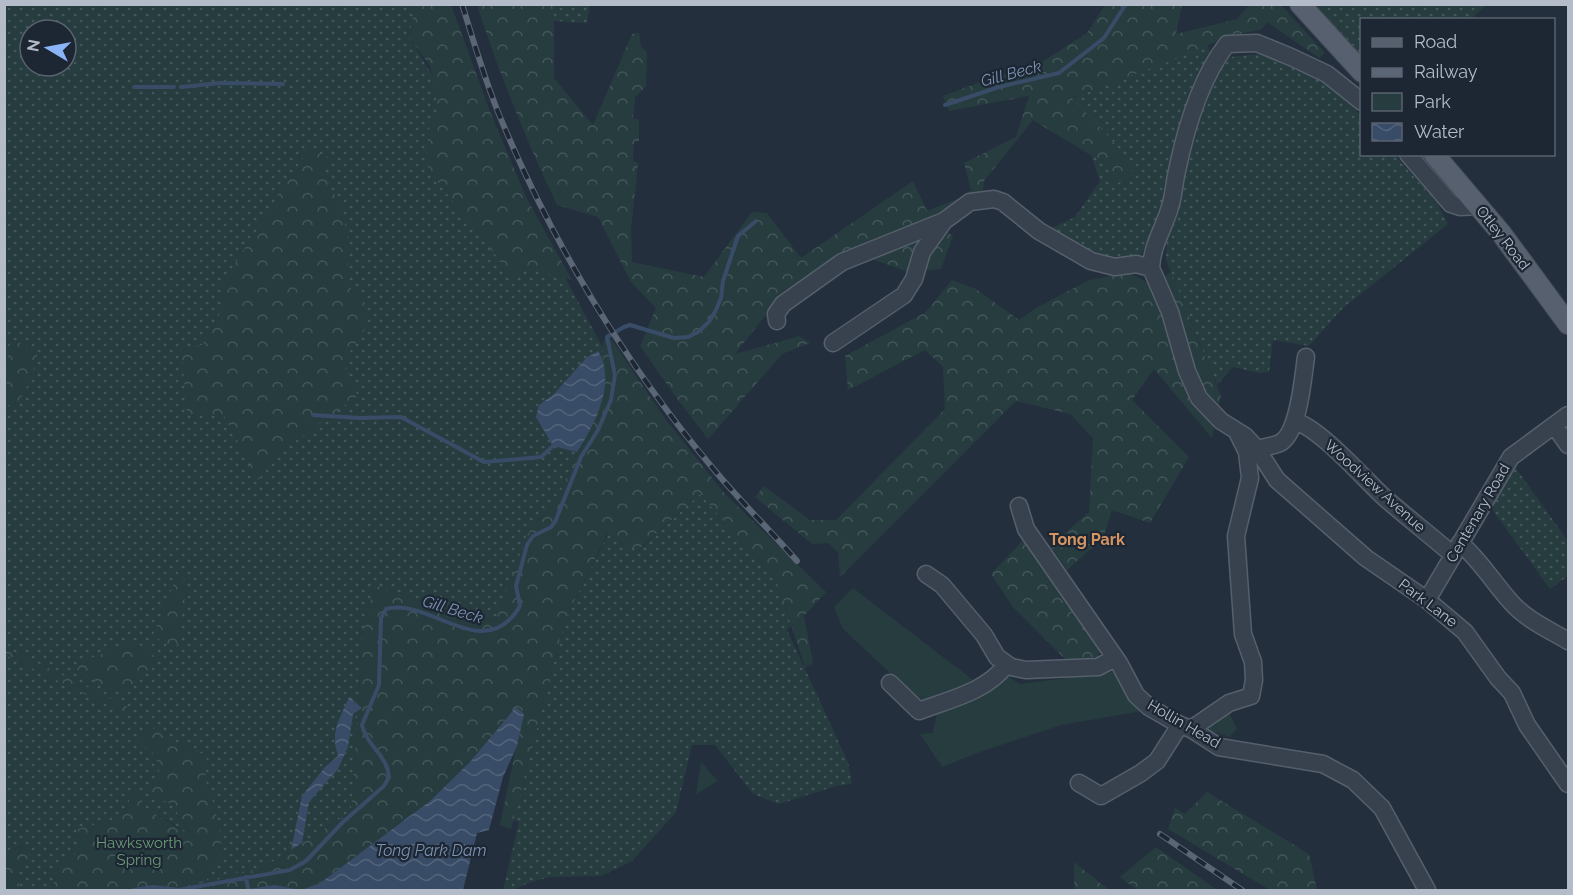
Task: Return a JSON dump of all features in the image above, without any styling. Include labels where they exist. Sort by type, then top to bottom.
[{"type":"main road","points":[[1300,4],[1360,70]]},
{"type":"main road","name":"Otley Road","points":[[1436,156],[1502,233],[1569,324]]},
{"type":"street","points":[[777,321],[776,314],[783,304],[842,262],[944,221],[970,202],[994,199],[1004,202],[1039,231],[1091,261],[1115,267],[1146,262],[1171,206],[1177,170],[1206,77],[1227,44],[1257,44],[1291,57],[1327,74],[1360,100]]},
{"type":"street","points":[[1410,156],[1451,204],[1460,207],[1478,206]]},
{"type":"street","points":[[833,343],[904,295],[914,279],[922,252],[944,221]]},
{"type":"street","name":"Park Lane","points":[[1146,262],[1170,312],[1187,371],[1199,398],[1221,421],[1252,442],[1277,480],[1366,558],[1427,600],[1465,632],[1498,678],[1512,693],[1527,724],[1569,784]]},
{"type":"street","points":[[1257,449],[1279,443],[1287,438],[1295,421],[1306,357]]},
{"type":"street","name":"Centenary Road","points":[[1427,600],[1511,457],[1569,415]]},
{"type":"street","name":"Woodview Avenue","points":[[1295,421],[1304,424],[1386,499],[1457,549],[1474,555],[1510,602],[1526,617],[1569,641]]},
{"type":"street","points":[[1554,425],[1569,445]]},
{"type":"street","points":[[1079,783],[1101,796],[1157,761],[1185,727],[1229,703],[1251,696],[1254,681],[1252,662],[1243,634],[1236,536],[1250,478],[1247,452],[1236,431]]},
{"type":"street","name":"Hollin Head","points":[[1019,506],[1026,529],[1115,658],[1136,695],[1149,707],[1219,747],[1323,764],[1353,780],[1382,808],[1427,891]]},
{"type":"street","points":[[926,574],[942,585],[984,635],[998,657],[1007,664],[1026,670],[1098,667],[1115,658]]},
{"type":"street","points":[[890,683],[919,711],[982,688],[999,675],[1007,664]]},
{"type":"green space","points":[[5,5],[415,5],[409,37],[448,101],[536,224],[602,346],[604,361],[590,432],[577,452],[559,496],[527,535],[496,620],[470,618],[374,585],[363,632],[351,812],[261,869],[219,879],[217,890],[164,890],[205,882],[216,865],[161,768],[149,792],[172,805],[195,840],[144,807],[136,786],[122,817],[78,830],[80,851],[58,867],[52,890],[21,890],[16,871],[29,857],[23,846],[5,851]]},
{"type":"green space","points":[[415,5],[451,5],[491,114],[527,199],[572,280],[525,268],[512,275],[428,169],[428,131],[438,108],[430,66],[409,37]]},
{"type":"green space","points":[[477,5],[554,5],[554,78],[593,125],[632,34],[639,33],[641,47],[647,52],[646,86],[635,97],[633,118],[639,120],[639,141],[634,142],[633,161],[638,163],[631,230],[632,262],[704,277],[752,212],[767,213],[801,258],[913,181],[927,211],[963,197],[971,190],[964,163],[1016,137],[1029,96],[949,111],[943,96],[997,76],[1031,69],[1087,33],[1105,5],[1182,5],[1176,34],[1237,19],[1249,5],[1281,5],[1325,53],[1319,58],[1267,22],[1262,29],[1227,37],[1071,98],[1117,146],[1135,176],[1113,185],[1107,165],[1033,120],[984,181],[982,199],[932,221],[953,236],[941,269],[908,272],[864,256],[773,306],[735,354],[799,336],[810,343],[782,354],[708,439],[640,346],[656,308],[631,282],[598,217],[557,205],[494,56]]},
{"type":"green space","points":[[554,5],[590,5],[587,23],[554,21]]},
{"type":"green space","points":[[1315,5],[1486,5],[1472,18],[1360,18],[1360,54]]},
{"type":"green space","points":[[1207,45],[1212,57],[1174,159],[1156,225],[1141,255],[1115,259],[1104,257],[1082,248],[1050,229],[1075,217],[1100,181],[1091,155],[1107,165],[1135,176],[1105,135],[1070,99]]},
{"type":"green space","points":[[1256,54],[1281,59],[1304,69],[1326,84],[1360,115],[1360,156],[1396,156],[1438,204],[1448,224],[1343,308],[1309,346],[1273,340],[1269,372],[1259,373],[1233,367],[1217,385],[1166,260],[1167,237],[1212,81],[1230,57]]},
{"type":"green space","points":[[308,150],[331,158],[324,175],[341,207],[350,245],[346,284],[363,299],[366,327],[343,363],[358,396],[286,448],[258,480],[224,416],[187,414],[181,347],[202,345],[224,306],[222,284]]},
{"type":"green space","points":[[1128,272],[1151,285],[1171,272],[1221,396],[1212,438],[1154,369],[1132,400],[1189,457],[1150,523],[1112,510],[1103,538],[1067,570],[1050,546],[1089,512],[1093,438],[1070,414],[1016,401],[840,577],[838,553],[829,543],[812,544],[755,497],[764,486],[810,520],[836,520],[945,409],[943,367],[925,350],[848,390],[845,356],[926,312],[952,280],[976,289],[1019,320],[1036,308],[1087,281]]},
{"type":"green space","points":[[607,333],[666,420],[725,494],[826,592],[804,616],[813,663],[805,667],[776,580],[700,494],[637,551],[607,534],[565,620],[511,829],[500,825],[523,714],[430,801],[320,883],[301,890],[275,885],[238,890],[217,890],[221,875],[261,869],[351,812],[363,632],[374,585],[470,618],[496,620],[527,535],[559,496],[577,452],[590,432],[601,401],[605,378],[602,346]]},
{"type":"green space","points":[[10,339],[38,351],[29,381],[14,408],[5,403]]},
{"type":"green space","points":[[1515,467],[1568,541],[1568,576],[1550,589],[1491,508]]},
{"type":"green space","points":[[700,494],[776,580],[791,625],[787,630],[848,762],[852,784],[836,786],[779,804],[753,794],[715,745],[692,745],[676,812],[632,861],[601,876],[550,877],[513,890],[503,890],[519,822],[513,820],[565,620],[608,534],[638,551]]},
{"type":"green space","points":[[1025,538],[1103,648],[1097,657],[1090,658],[1089,662],[1068,662],[1012,606],[991,574]]},
{"type":"green space","points":[[179,571],[187,584],[176,651],[153,635]]},
{"type":"green space","points":[[853,588],[977,683],[927,703],[906,688],[843,629],[834,607]]},
{"type":"green space","points":[[128,643],[143,646],[159,660],[130,690],[106,688],[71,666]]},
{"type":"green space","points":[[4,647],[127,706],[124,713],[5,655]]},
{"type":"green space","points":[[1118,673],[1143,711],[1061,725],[942,767],[920,734],[933,733],[937,712],[1009,677],[1020,684]]},
{"type":"green space","points":[[1227,708],[1237,729],[1229,737],[1202,728]]},
{"type":"green space","name":"Hawksworth Spring","points":[[144,724],[163,733],[172,747],[182,741],[207,757],[205,778],[221,837],[220,859],[205,882],[164,890],[52,890],[58,867],[80,851],[78,829],[122,817],[136,785],[144,807],[194,838],[172,805],[148,792],[161,767],[152,752],[139,743]]},
{"type":"green space","points":[[701,762],[718,781],[696,794]]},
{"type":"green space","points":[[1207,792],[1309,854],[1317,890],[1270,890],[1168,829],[1175,808],[1185,814]]},
{"type":"green space","points":[[24,846],[29,857],[16,871],[21,890],[5,890],[5,851]]},
{"type":"green space","points":[[1156,847],[1217,890],[1137,890],[1120,877]]},
{"type":"green space","points":[[1074,862],[1109,890],[1074,890]]},
{"type":"water","points":[[598,351],[603,363],[604,389],[591,429],[577,452],[553,446],[536,417],[539,405],[554,394],[587,357]]},
{"type":"water","points":[[349,697],[362,708],[353,714],[348,747],[338,769],[309,802],[302,843],[291,850],[302,796],[325,767],[338,756],[335,733]]},
{"type":"water","name":"Tong Park Dam","points":[[516,707],[524,714],[517,746],[503,777],[489,830],[477,833],[463,890],[301,890],[320,883],[430,801],[469,763]]},
{"type":"water","points":[[275,885],[301,890],[239,890]]},
{"type":"waterway","name":"Gill Beck","points":[[945,105],[999,87],[1059,73],[1104,38],[1126,4]]},
{"type":"waterway","points":[[181,87],[220,83],[283,84]]},
{"type":"waterway","points":[[134,87],[174,87]]},
{"type":"waterway","name":"Gill Beck","points":[[178,890],[290,870],[306,861],[343,822],[384,786],[389,777],[388,770],[368,739],[362,725],[379,685],[381,618],[386,609],[401,608],[417,611],[466,629],[481,631],[496,629],[513,616],[520,605],[516,586],[527,545],[533,536],[551,527],[555,522],[581,457],[598,430],[611,400],[615,375],[607,337],[630,325],[674,338],[688,337],[698,332],[709,322],[716,310],[738,236],[756,221]]},
{"type":"waterway","points":[[313,415],[359,418],[401,417],[484,462],[541,457],[553,446]]},
{"type":"waterway","points":[[246,877],[248,889]]},
{"type":"waterway","name":"Gill Beck","points":[[134,890],[153,887],[179,890]]},
{"type":"railway","points":[[462,4],[488,85],[518,159],[565,252],[591,297],[648,384],[679,426],[721,478],[797,561]]},
{"type":"railway","points":[[1160,834],[1242,890]]},
{"type":"district","name":"Tong Park","points":[[1087,539]]}]
